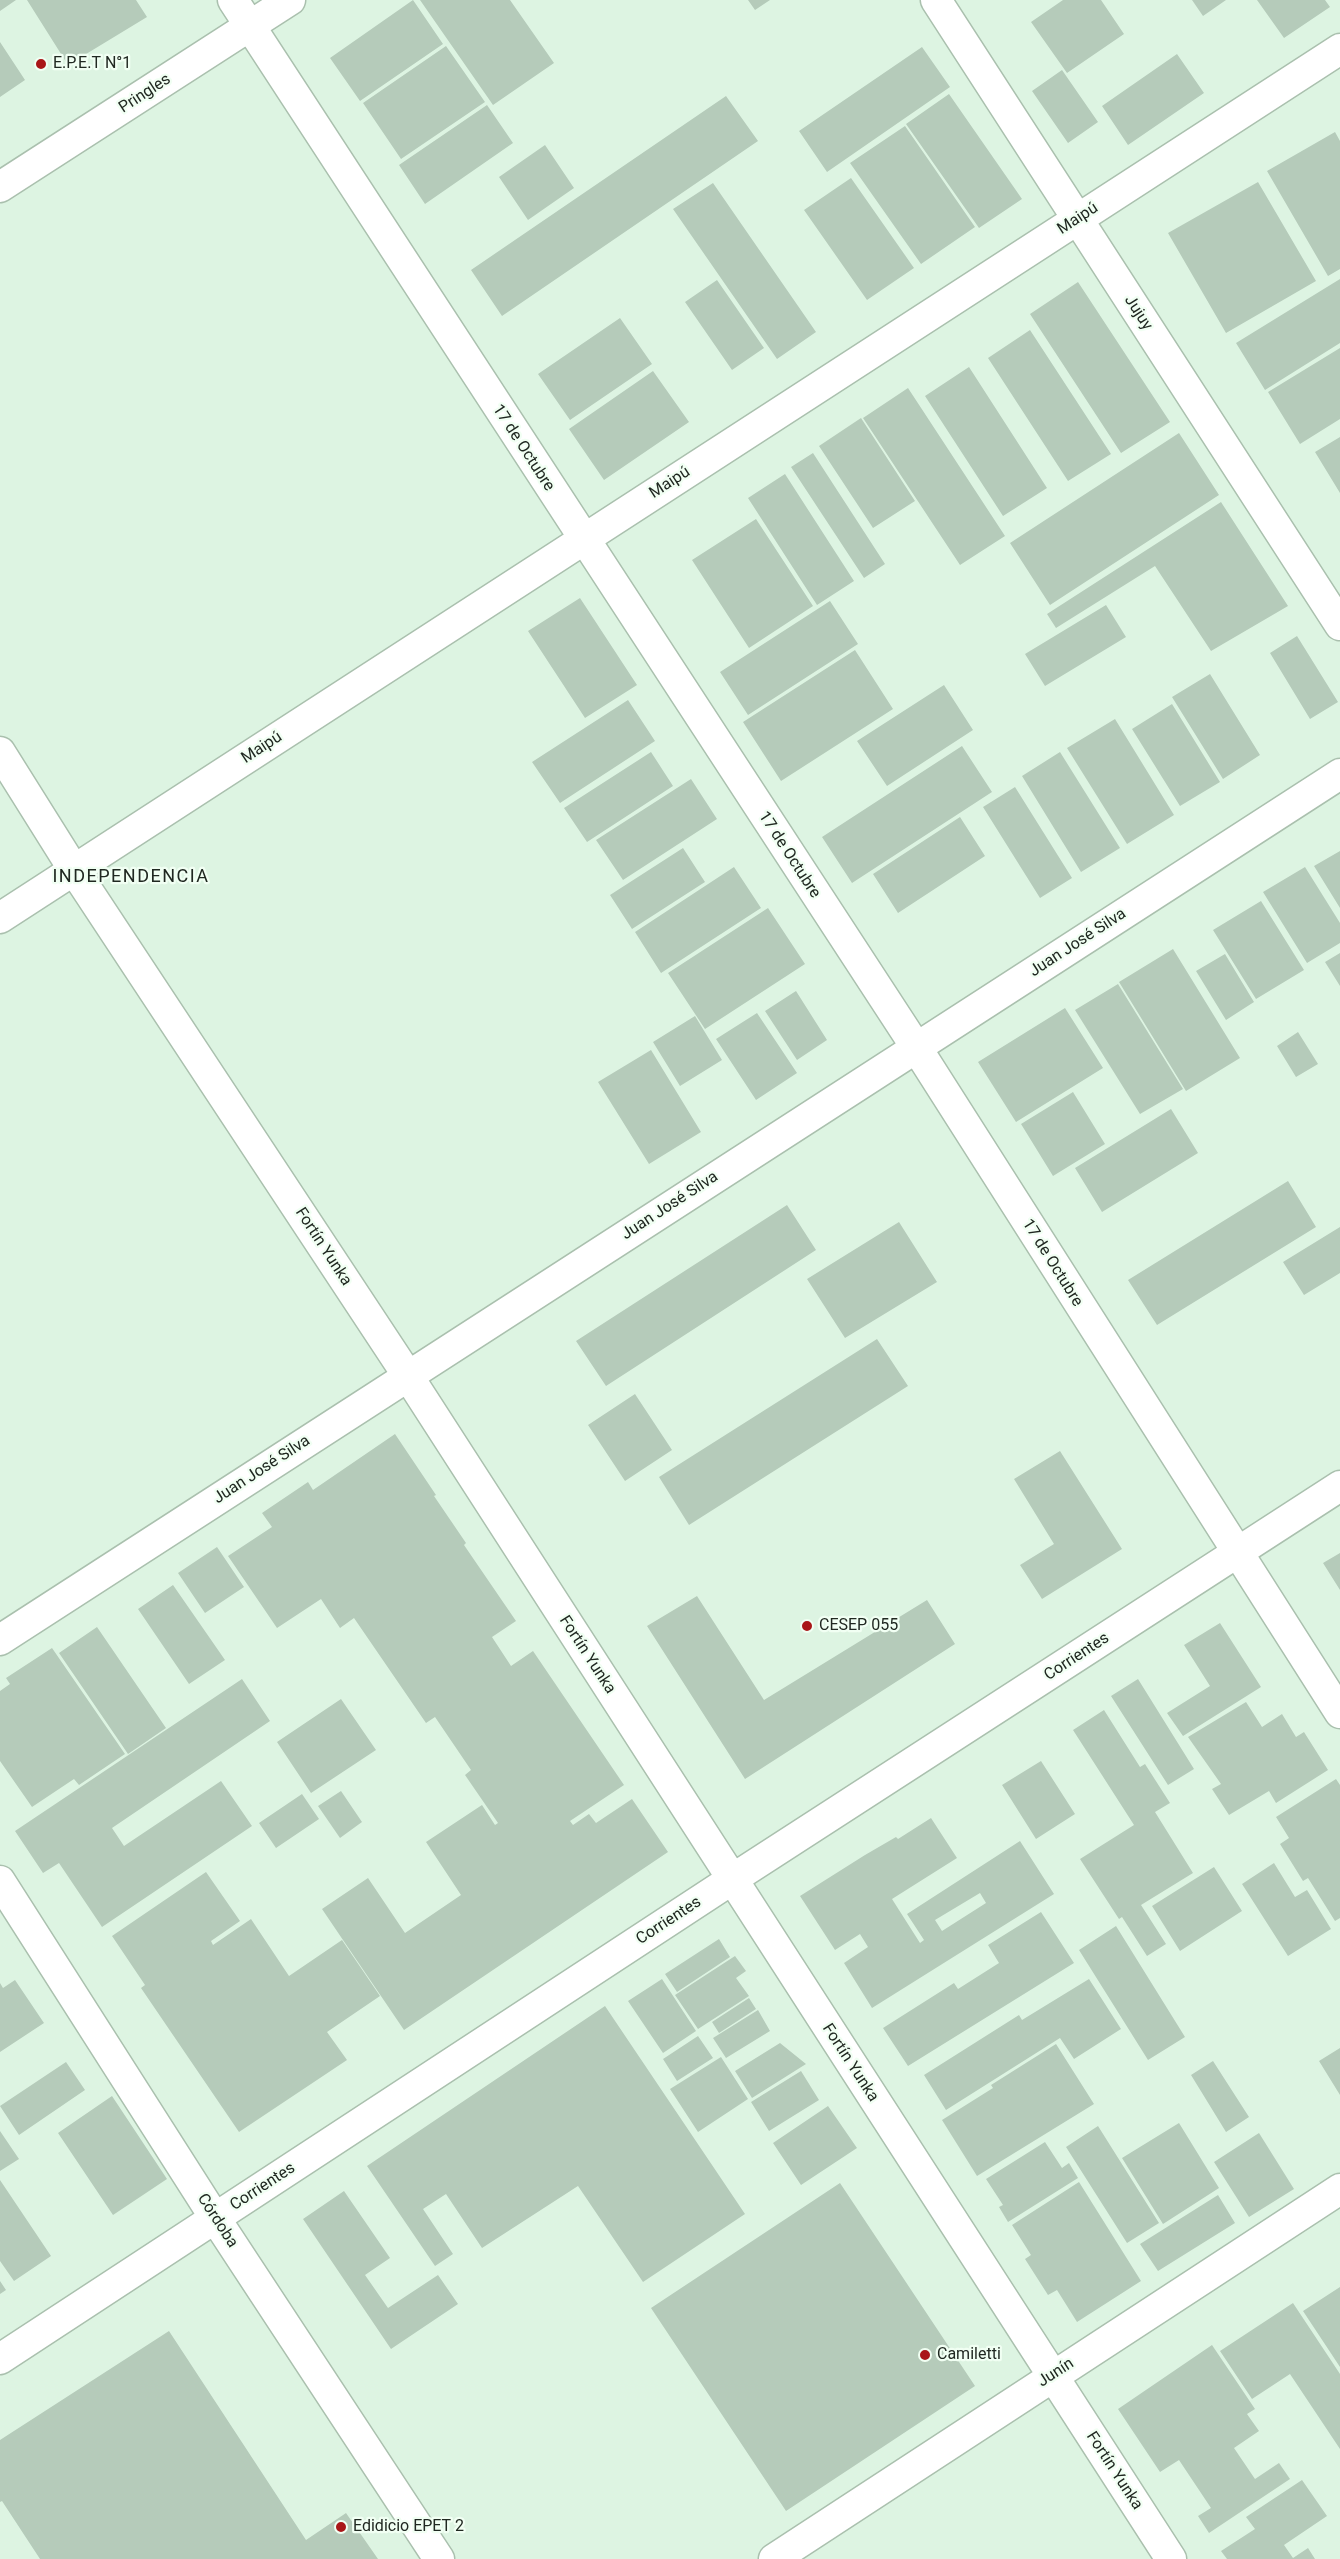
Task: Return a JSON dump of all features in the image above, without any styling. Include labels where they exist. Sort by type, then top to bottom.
[{"type":"street","name":"17 de Octubre","points":[[233,0],[583,540],[916,1047],[1340,1713]]},
{"type":"street","name":"Pringles","points":[[0,187],[290,0]]},
{"type":"street","name":"Jujuy","points":[[936,0],[1340,625]]},
{"type":"street","name":"Maipú","points":[[0,918],[1340,49]]},
{"type":"street","name":"Fortín Yunka","points":[[0,752],[74,870],[408,1376],[1171,2559]]},
{"type":"street","name":"Juan José Silva","points":[[0,1640],[1340,774]]},
{"type":"street","name":"Corrientes","points":[[0,2359],[731,1880],[1340,1486]]},
{"type":"street","name":"Córdoba","points":[[0,1881],[215,2218],[439,2559]]},
{"type":"street","name":"Junín","points":[[774,2559],[1340,2189]]},
{"type":"building","points":[[0,0],[16,0],[0,11]]},
{"type":"building","points":[[27,0],[136,0],[147,17],[68,65]]},
{"type":"building","points":[[413,0],[443,44],[360,101],[330,58]]},
{"type":"building","points":[[420,0],[510,0],[554,63],[493,105]]},
{"type":"building","points":[[748,0],[770,0],[755,10]]},
{"type":"building","points":[[1063,0],[1101,0],[1124,34],[1067,73],[1031,22]]},
{"type":"building","points":[[1192,0],[1226,0],[1203,16]]},
{"type":"building","points":[[1257,0],[1325,0],[1330,7],[1284,38]]},
{"type":"building","points":[[0,42],[25,80],[0,97]]},
{"type":"building","points":[[446,46],[485,102],[401,159],[363,103]]},
{"type":"building","points":[[922,47],[950,87],[827,172],[799,131]]},
{"type":"building","points":[[1177,54],[1204,93],[1128,145],[1102,106]]},
{"type":"building","points":[[1062,70],[1098,122],[1068,143],[1032,91]]},
{"type":"building","points":[[949,94],[1022,199],[979,228],[906,124]]},
{"type":"building","points":[[726,96],[758,141],[502,316],[471,270]]},
{"type":"building","points":[[487,105],[513,143],[425,204],[399,165]]},
{"type":"building","points":[[905,126],[975,227],[921,264],[850,163]]},
{"type":"building","points":[[1335,132],[1340,141],[1340,269],[1328,276],[1267,171]]},
{"type":"building","points":[[545,145],[574,188],[528,220],[499,177]]},
{"type":"building","points":[[851,178],[914,268],[867,300],[804,210]]},
{"type":"building","points":[[1258,182],[1316,281],[1226,333],[1168,233]]},
{"type":"building","points":[[713,183],[816,332],[777,359],[673,209]]},
{"type":"building","points":[[1340,279],[1340,343],[1265,390],[1236,343]]},
{"type":"building","points":[[717,280],[764,348],[732,370],[685,302]]},
{"type":"building","points":[[1078,282],[1170,422],[1121,453],[1030,314]]},
{"type":"building","points":[[620,318],[652,364],[570,420],[538,374]]},
{"type":"building","points":[[1030,330],[1111,454],[1068,481],[988,358]]},
{"type":"building","points":[[1340,348],[1340,419],[1300,444],[1268,392]]},
{"type":"building","points":[[969,367],[1047,488],[1003,516],[925,396]]},
{"type":"building","points":[[653,371],[689,422],[604,480],[569,429]]},
{"type":"building","points":[[908,388],[1005,536],[960,565],[863,418]]},
{"type":"building","points":[[861,418],[915,501],[873,528],[819,446]]},
{"type":"building","points":[[1179,433],[1219,495],[1050,605],[1010,543]]},
{"type":"building","points":[[1340,437],[1340,493],[1315,452]]},
{"type":"building","points":[[813,453],[885,564],[864,578],[791,467]]},
{"type":"building","points":[[785,474],[854,581],[817,605],[748,498]]},
{"type":"building","points":[[1221,502],[1288,606],[1211,651],[1155,566],[1056,628],[1047,614]]},
{"type":"building","points":[[756,519],[813,606],[749,648],[692,560]]},
{"type":"building","points":[[580,598],[637,685],[585,718],[528,631]]},
{"type":"building","points":[[830,601],[858,644],[748,715],[720,672]]},
{"type":"building","points":[[1106,605],[1126,637],[1045,686],[1025,654]]},
{"type":"building","points":[[1297,636],[1338,702],[1310,719],[1270,653]]},
{"type":"building","points":[[855,650],[893,709],[781,781],[743,722]]},
{"type":"building","points":[[1210,674],[1260,755],[1223,779],[1172,697]]},
{"type":"building","points":[[944,685],[973,730],[887,786],[857,741]]},
{"type":"building","points":[[628,700],[655,741],[560,803],[532,762]]},
{"type":"building","points":[[1172,704],[1220,782],[1180,806],[1132,729]]},
{"type":"building","points":[[1115,719],[1174,815],[1127,844],[1067,748]]},
{"type":"building","points":[[962,746],[992,792],[852,883],[822,837]]},
{"type":"building","points":[[651,752],[673,786],[587,842],[564,808]]},
{"type":"building","points":[[1060,752],[1120,848],[1081,872],[1022,776]]},
{"type":"building","points":[[691,779],[717,819],[623,880],[596,840]]},
{"type":"building","points":[[1015,787],[1072,878],[1040,898],[983,807]]},
{"type":"building","points":[[960,817],[985,856],[898,913],[873,874]]},
{"type":"building","points":[[683,848],[705,882],[632,929],[610,895]]},
{"type":"building","points":[[1340,851],[1340,908],[1314,866]]},
{"type":"building","points":[[734,867],[761,908],[661,973],[635,932]]},
{"type":"building","points":[[1305,867],[1340,923],[1340,943],[1307,963],[1263,892]]},
{"type":"building","points":[[1261,901],[1304,970],[1256,999],[1213,930]]},
{"type":"building","points":[[768,908],[805,964],[705,1029],[668,973]]},
{"type":"building","points":[[1173,949],[1240,1058],[1186,1091],[1119,982]]},
{"type":"building","points":[[1340,953],[1340,986],[1325,962]]},
{"type":"building","points":[[1225,954],[1254,1002],[1226,1020],[1196,971]]},
{"type":"building","points":[[1118,984],[1183,1089],[1140,1114],[1075,1010]]},
{"type":"building","points":[[796,991],[827,1040],[797,1060],[765,1011]]},
{"type":"building","points":[[1065,1008],[1103,1068],[1016,1122],[978,1062]]},
{"type":"building","points":[[757,1013],[797,1073],[756,1100],[716,1039]]},
{"type":"building","points":[[695,1016],[722,1060],[680,1086],[653,1042]]},
{"type":"building","points":[[1298,1032],[1318,1064],[1296,1077],[1277,1046]]},
{"type":"building","points":[[651,1050],[701,1132],[649,1164],[598,1082]]},
{"type":"building","points":[[1073,1092],[1105,1144],[1053,1176],[1021,1124]]},
{"type":"building","points":[[1171,1109],[1198,1153],[1102,1212],[1075,1168]]},
{"type":"building","points":[[1288,1181],[1316,1227],[1157,1325],[1128,1280]]},
{"type":"building","points":[[787,1205],[816,1250],[606,1386],[576,1341]]},
{"type":"building","points":[[899,1222],[937,1282],[845,1338],[807,1279]]},
{"type":"building","points":[[1340,1227],[1340,1273],[1304,1295],[1283,1262]]},
{"type":"building","points":[[877,1339],[908,1386],[689,1525],[659,1477]]},
{"type":"building","points":[[635,1394],[672,1450],[625,1481],[588,1425]]},
{"type":"building","points":[[395,1434],[466,1543],[464,1545],[516,1621],[492,1637],[511,1666],[533,1651],[624,1785],[570,1821],[573,1825],[589,1814],[596,1823],[632,1799],[668,1852],[404,2030],[322,1909],[368,1878],[405,1933],[461,1895],[426,1842],[482,1805],[495,1825],[498,1823],[465,1775],[471,1770],[435,1717],[426,1723],[354,1618],[340,1628],[321,1599],[277,1628],[228,1556],[272,1527],[262,1513],[308,1482],[313,1490]]},
{"type":"building","points":[[1060,1451],[1122,1549],[1042,1599],[1020,1565],[1054,1544],[1014,1479]]},
{"type":"building","points":[[217,1547],[244,1587],[205,1613],[178,1573]]},
{"type":"building","points":[[1340,1553],[1340,1590],[1323,1563]]},
{"type":"building","points":[[173,1585],[225,1660],[189,1684],[138,1609]]},
{"type":"building","points":[[697,1596],[764,1700],[927,1600],[955,1644],[745,1779],[647,1626]]},
{"type":"building","points":[[1220,1623],[1261,1687],[1183,1736],[1167,1713],[1210,1686],[1184,1645]]},
{"type":"building","points":[[97,1627],[166,1728],[128,1754],[59,1653]]},
{"type":"building","points":[[52,1648],[125,1754],[79,1785],[74,1779],[32,1807],[0,1761],[0,1691],[10,1684],[6,1678]]},
{"type":"building","points":[[242,1679],[270,1721],[112,1828],[124,1846],[221,1781],[252,1826],[102,1927],[59,1863],[43,1873],[15,1831]]},
{"type":"building","points":[[1138,1679],[1194,1769],[1168,1785],[1111,1696]]},
{"type":"building","points":[[341,1699],[376,1750],[311,1793],[277,1742]]},
{"type":"building","points":[[1246,1702],[1262,1727],[1282,1714],[1296,1737],[1304,1732],[1328,1770],[1276,1803],[1269,1791],[1229,1815],[1212,1789],[1221,1784],[1188,1737]]},
{"type":"building","points":[[1104,1710],[1140,1767],[1145,1764],[1170,1803],[1155,1812],[1193,1873],[1141,1905],[1166,1944],[1147,1956],[1122,1917],[1119,1919],[1080,1859],[1134,1825],[1073,1730]]},
{"type":"building","points":[[1041,1761],[1075,1814],[1036,1839],[1002,1785]]},
{"type":"building","points":[[1336,1779],[1340,1785],[1340,1918],[1335,1921],[1308,1878],[1303,1881],[1280,1844],[1289,1838],[1276,1817]]},
{"type":"building","points":[[341,1791],[362,1822],[340,1838],[318,1806]]},
{"type":"building","points":[[302,1794],[319,1819],[276,1848],[259,1823]]},
{"type":"building","points":[[931,1818],[957,1858],[892,1899],[920,1943],[924,1940],[907,1914],[1020,1841],[1054,1894],[872,2008],[844,1963],[868,1947],[860,1934],[835,1950],[800,1896],[865,1855],[896,1837],[898,1839]],"holes":[[[980,1893],[986,1903],[942,1931],[935,1920]]]},
{"type":"building","points":[[1274,1863],[1295,1897],[1307,1890],[1331,1929],[1288,1956],[1242,1884]]},
{"type":"building","points":[[1214,1867],[1242,1911],[1180,1951],[1152,1906]]},
{"type":"building","points":[[206,1872],[240,1921],[211,1941],[213,1945],[251,1919],[289,1976],[342,1940],[380,1996],[327,2032],[347,2060],[239,2132],[141,1988],[145,1985],[112,1936]]},
{"type":"building","points":[[1041,1912],[1074,1963],[908,2066],[883,2028],[954,1983],[958,1989],[999,1963],[988,1945]]},
{"type":"building","points":[[1116,1926],[1185,2037],[1148,2060],[1079,1950]]},
{"type":"building","points":[[719,1939],[730,1957],[677,1992],[665,1974]]},
{"type":"building","points":[[735,1956],[746,1971],[736,1978],[749,1996],[698,2029],[675,1995]]},
{"type":"building","points":[[662,1979],[696,2031],[663,2053],[628,2001]]},
{"type":"building","points":[[1089,1979],[1121,2029],[1074,2059],[1060,2038],[946,2110],[924,2075],[1019,2015],[1022,2020]]},
{"type":"building","points":[[15,1980],[44,2023],[0,2052],[0,1983],[3,1988]]},
{"type":"building","points":[[749,1998],[756,2009],[719,2033],[712,2022]]},
{"type":"building","points":[[605,2006],[745,2214],[643,2282],[578,2186],[482,2248],[446,2194],[423,2209],[453,2254],[435,2266],[367,2166]]},
{"type":"building","points":[[758,2010],[770,2031],[726,2058],[713,2038]]},
{"type":"building","points":[[698,2036],[713,2058],[677,2081],[663,2059]]},
{"type":"building","points":[[780,2043],[806,2064],[752,2098],[735,2071]]},
{"type":"building","points":[[1056,2044],[1094,2104],[977,2176],[942,2120],[993,2088],[991,2085]]},
{"type":"building","points":[[1340,2048],[1340,2095],[1319,2061]]},
{"type":"building","points":[[721,2057],[748,2099],[698,2132],[670,2089]]},
{"type":"building","points":[[1213,2061],[1249,2117],[1226,2132],[1191,2075]]},
{"type":"building","points":[[66,2062],[85,2090],[19,2135],[0,2106]]},
{"type":"building","points":[[801,2071],[819,2100],[769,2131],[751,2102]]},
{"type":"building","points":[[112,2096],[167,2179],[113,2215],[58,2133]]},
{"type":"building","points":[[828,2106],[857,2148],[801,2185],[773,2143]]},
{"type":"building","points":[[1179,2123],[1219,2188],[1163,2224],[1122,2158]]},
{"type":"building","points":[[1098,2126],[1159,2223],[1127,2243],[1066,2147]]},
{"type":"building","points":[[0,2131],[19,2159],[0,2171]]},
{"type":"building","points":[[1259,2133],[1294,2189],[1249,2217],[1214,2162]]},
{"type":"building","points":[[1045,2142],[1062,2168],[1069,2163],[1078,2178],[1008,2222],[999,2207],[1003,2205],[986,2179]]},
{"type":"building","points":[[0,2180],[51,2256],[14,2281],[0,2261]]},
{"type":"building","points":[[1079,2182],[1141,2281],[1077,2322],[1057,2290],[1048,2295],[1025,2259],[1031,2255],[1012,2225]]},
{"type":"building","points":[[840,2183],[975,2386],[786,2511],[651,2308]]},
{"type":"building","points":[[344,2191],[390,2258],[365,2275],[388,2308],[438,2275],[458,2304],[391,2349],[303,2219]]},
{"type":"building","points":[[1218,2195],[1235,2223],[1158,2271],[1140,2244]]},
{"type":"building","points":[[0,2281],[6,2290],[0,2294]]},
{"type":"building","points":[[1340,2287],[1340,2367],[1303,2311]]},
{"type":"building","points":[[1293,2303],[1340,2374],[1340,2449],[1290,2374],[1252,2399],[1220,2351]]},
{"type":"building","points":[[169,2331],[306,2540],[346,2513],[378,2559],[40,2559],[2,2501],[0,2502],[0,2440]]},
{"type":"building","points":[[1212,2345],[1255,2409],[1247,2414],[1259,2431],[1234,2448],[1255,2479],[1279,2463],[1290,2479],[1209,2533],[1198,2516],[1211,2508],[1179,2460],[1160,2472],[1118,2409]]},
{"type":"building","points":[[1302,2480],[1327,2516],[1284,2545],[1293,2558],[1308,2548],[1315,2559],[1227,2559],[1221,2551],[1255,2529],[1246,2517]]},
{"type":"place","name":"E.P.E.T N°1","points":[[41,64]]},
{"type":"place","name":"CESEP 055","points":[[807,1626]]},
{"type":"place","name":"Camiletti","points":[[925,2355]]},
{"type":"place","name":"Edidicio EPET 2","points":[[341,2527]]},
{"type":"district","name":"INDEPENDENCIA","points":[[131,877]]}]
